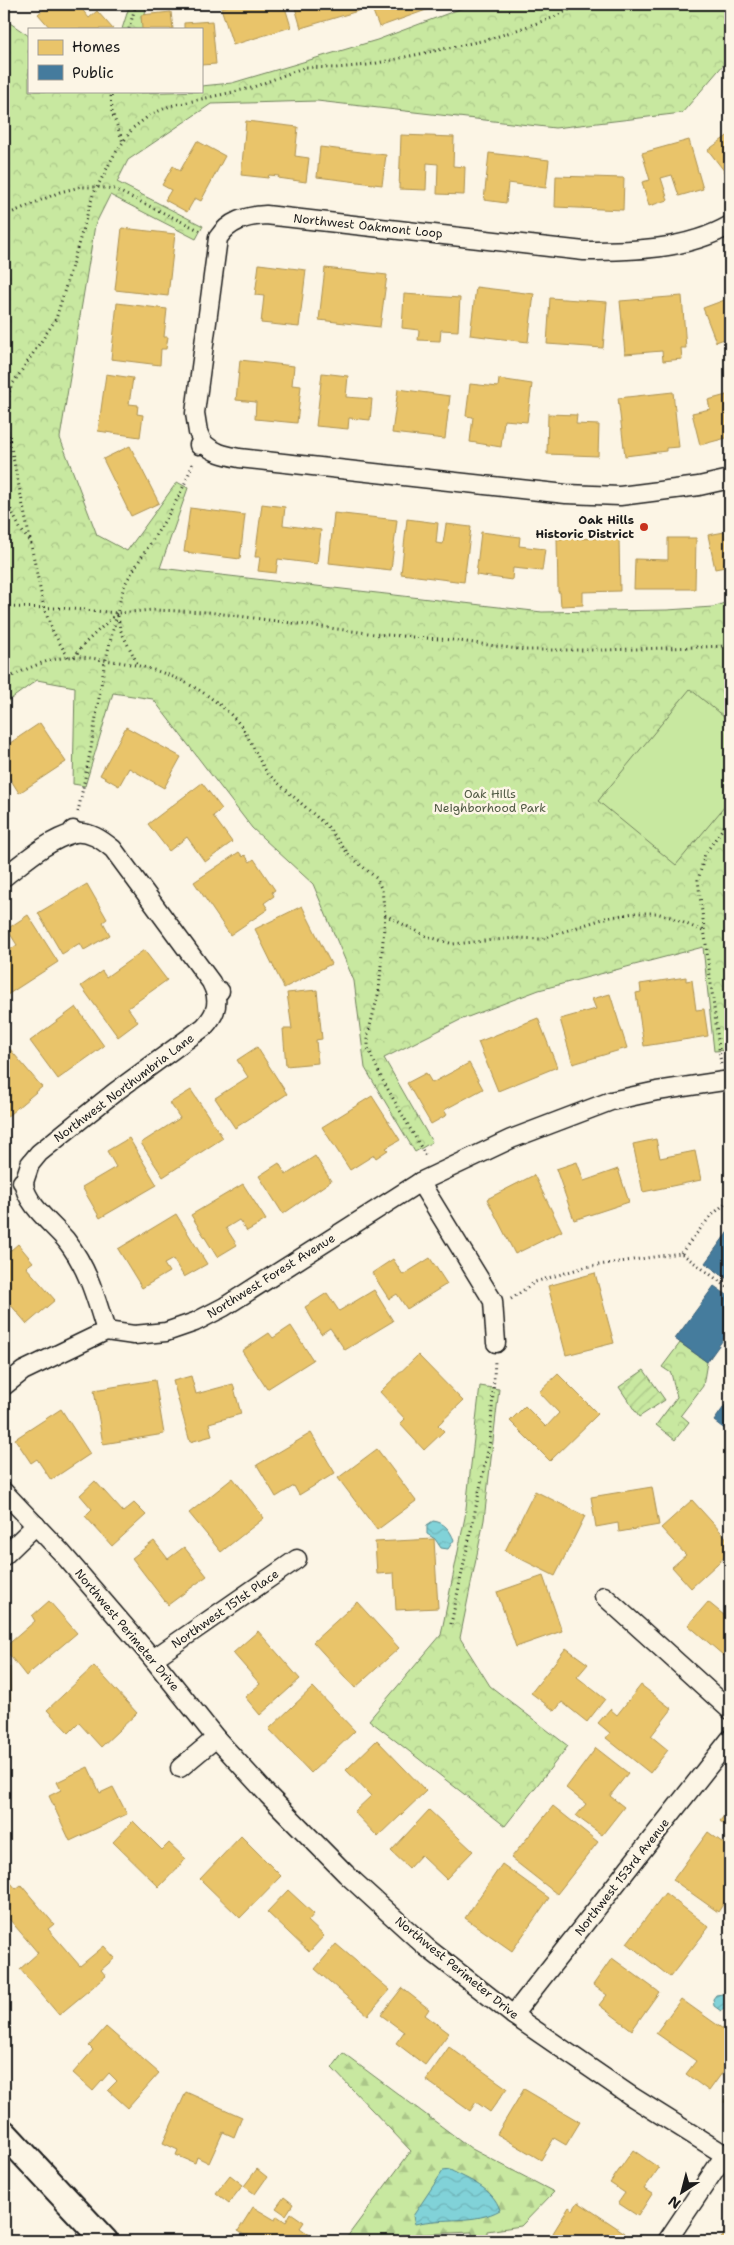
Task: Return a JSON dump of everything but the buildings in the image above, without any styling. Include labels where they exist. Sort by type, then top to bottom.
[{"type":"street","name":"Northwest Oakmont Loop","points":[[218,238],[228,225],[248,216],[266,215],[584,251],[632,250],[695,240],[730,225]]},
{"type":"street","points":[[218,238],[195,412],[201,444],[221,455],[566,494],[620,496],[699,486],[730,479]]},
{"type":"street","points":[[4,877],[39,850],[74,831]]},
{"type":"street","name":"Northwest Northumbria Lane","points":[[74,831],[101,838],[113,849],[218,991],[214,1016],[204,1027],[115,1092],[40,1153],[30,1164],[23,1182],[28,1198],[67,1241],[81,1262],[91,1281],[106,1332]]},
{"type":"street","name":"Northwest Forest Avenue","points":[[106,1332],[134,1335],[166,1332],[195,1322],[224,1307],[428,1178],[511,1139],[611,1101],[727,1080]]},
{"type":"street","points":[[428,1178],[493,1301],[496,1343]]},
{"type":"street","points":[[4,1386],[23,1371],[106,1332]]},
{"type":"street","name":"Northwest Perimeter Drive","points":[[4,1492],[36,1525],[153,1659],[216,1738],[268,1795],[346,1874],[426,1947],[513,2015],[631,2096],[727,2157]]},
{"type":"street","points":[[4,1556],[36,1525]]},
{"type":"street","name":"Northwest 151st Place","points":[[153,1659],[296,1559]]},
{"type":"street","points":[[604,1596],[730,1710]]},
{"type":"street","points":[[180,1768],[216,1738]]},
{"type":"street","name":"Northwest 153rd Avenue","points":[[513,2015],[730,1739]]},
{"type":"street","points":[[4,2134],[104,2241]]},
{"type":"street","points":[[667,2241],[727,2157]]},
{"type":"path","points":[[129,28],[136,4]]},
{"type":"path","points":[[68,657],[53,632],[44,608],[7,428],[7,400],[15,378],[56,319],[96,187],[114,154],[133,128],[150,115],[170,106],[235,93],[305,67],[336,68],[368,64],[474,43],[519,30],[581,4]]},
{"type":"path","points":[[111,92],[112,112],[123,142]]},
{"type":"path","points":[[4,216],[60,192],[80,187],[96,187],[114,189],[218,238]]},
{"type":"path","points":[[74,831],[83,792],[106,660],[125,584],[164,522],[188,479],[201,444]]},
{"type":"path","points":[[4,496],[20,528],[32,544]]},
{"type":"path","points":[[4,608],[44,608],[118,613],[153,610],[208,612],[375,634],[452,640],[526,650],[604,650],[730,646]]},
{"type":"path","points":[[74,657],[84,644],[118,613]]},
{"type":"path","points":[[118,613],[120,629],[137,664]]},
{"type":"path","points":[[4,680],[39,664],[68,657],[137,664],[179,678],[235,719],[246,732],[263,767],[270,775],[328,827],[350,855],[376,878],[382,890],[385,915],[379,991],[368,1034],[368,1048],[428,1178]]},
{"type":"path","points":[[727,1080],[698,880],[705,854],[730,818]]},
{"type":"path","points":[[385,915],[426,936],[453,944],[516,938],[540,939],[606,918],[634,913],[670,917],[706,932]]},
{"type":"path","points":[[494,1310],[536,1282],[585,1267],[681,1253],[710,1217],[730,1199]]},
{"type":"path","points":[[681,1253],[730,1289]]},
{"type":"path","points":[[451,1624],[490,1441],[496,1343]]},
{"type":"green space","points":[[130,4],[146,4],[144,28],[122,28]]},
{"type":"green space","name":"Oak Hills Neighborhood Park","points":[[473,4],[730,4],[730,57],[682,113],[555,128],[317,101],[211,104],[128,160],[117,182],[203,226],[196,239],[110,195],[95,225],[60,438],[97,535],[127,551],[177,482],[188,488],[160,568],[542,612],[667,610],[713,607],[730,601],[730,1050],[714,1051],[703,947],[539,990],[460,1020],[384,1058],[432,1142],[415,1152],[365,1068],[354,981],[313,884],[252,828],[153,699],[113,693],[85,786],[73,784],[75,687],[37,680],[4,704],[4,19],[28,35],[28,92],[202,92],[202,86],[232,83],[377,40]]},
{"type":"green space","points":[[690,689],[730,722],[730,800],[676,865],[598,801]]},
{"type":"green space","points":[[680,1343],[707,1362],[703,1386],[681,1415],[689,1422],[675,1440],[656,1425],[677,1397],[671,1373],[662,1367]]},
{"type":"green space","points":[[644,1370],[665,1400],[639,1417],[619,1387]]},
{"type":"green space","points":[[480,1386],[499,1389],[484,1520],[460,1638],[490,1686],[568,1746],[505,1826],[369,1720],[441,1635],[465,1517]]},
{"type":"green space","points":[[343,2053],[472,2149],[554,2192],[521,2226],[487,2231],[487,2241],[472,2241],[472,2232],[403,2235],[371,2241],[344,2241],[411,2151],[332,2068]]},
{"type":"water","points":[[433,1521],[443,1525],[452,1536],[454,1540],[448,1549],[441,1548],[435,1539],[427,1534],[427,1525]]},
{"type":"water","points":[[730,1993],[730,2011],[724,2009],[721,2011],[714,2006],[713,1999],[716,1995]]},
{"type":"water","points":[[450,2170],[486,2190],[497,2202],[500,2210],[470,2219],[415,2224],[413,2216],[443,2171]]},
{"type":"place","name":"Oak Hills Historic District","points":[[644,527]]}]
